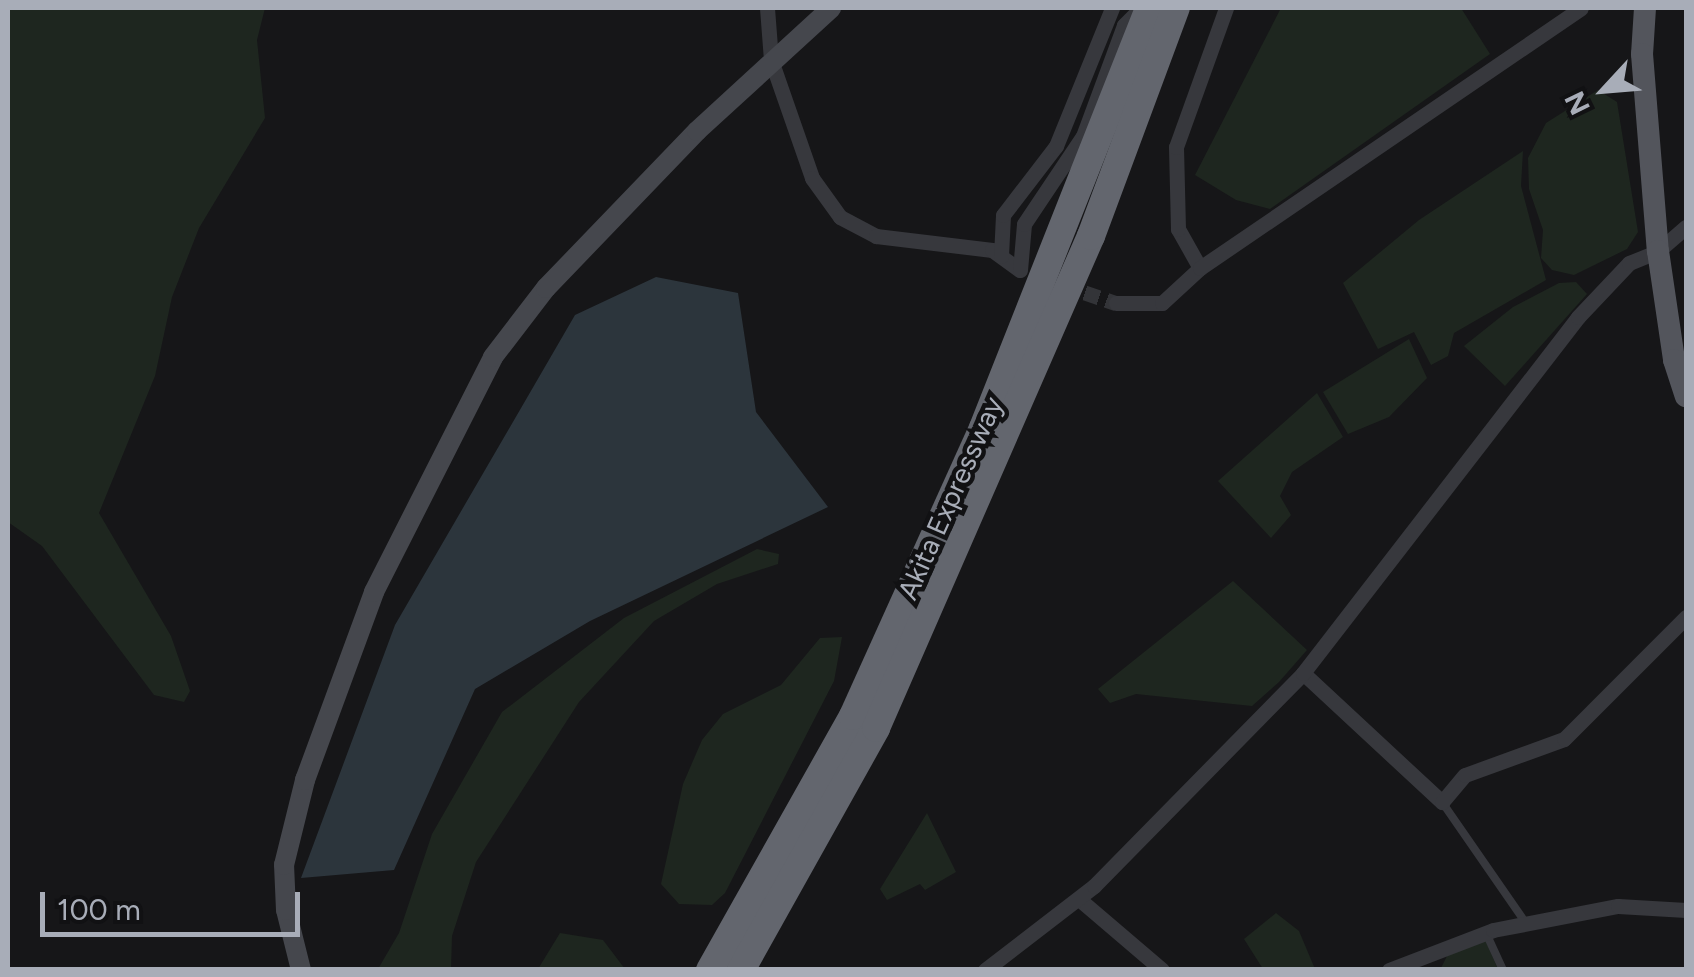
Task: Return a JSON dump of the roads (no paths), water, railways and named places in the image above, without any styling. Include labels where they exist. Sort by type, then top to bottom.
[{"type":"highway","name":"Akita Expressway","points":[[710,970],[853,716],[983,428],[1145,8]]},
{"type":"highway","name":"Akita Expressway","points":[[741,970],[900,674],[1077,270],[1176,8]]},
{"type":"main road","points":[[301,970],[286,910],[284,865],[305,780],[374,592],[484,374],[546,288],[771,60],[831,8]]},
{"type":"main road","points":[[1645,8],[1642,54],[1658,251],[1674,360],[1686,396]]},
{"type":"street","points":[[767,8],[771,60],[812,178],[840,217],[876,236],[1001,256],[1020,270],[1024,224],[1083,136],[1124,24],[1145,8]]},
{"type":"street","points":[[1001,256],[1003,214],[1056,146],[1112,8]]},
{"type":"street","points":[[1200,268],[1178,229],[1176,147],[1226,8]]},
{"type":"street","points":[[1116,303],[1162,303],[1200,268],[1581,8]]},
{"type":"street","points":[[985,970],[1079,899],[1303,674],[1578,316],[1628,263],[1658,251],[1686,227]]},
{"type":"street","points":[[1303,674],[1442,802],[1465,775],[1564,739],[1686,617]]},
{"type":"street","points":[[1079,899],[1162,970]]},
{"type":"street","points":[[1389,970],[1486,933],[1526,924],[1618,906],[1686,910]]},
{"type":"lane","points":[[1442,802],[1526,924]]},
{"type":"lane","points":[[1486,933],[1503,970]]},
{"type":"tunnel","points":[[1063,285],[1116,303]]}]
